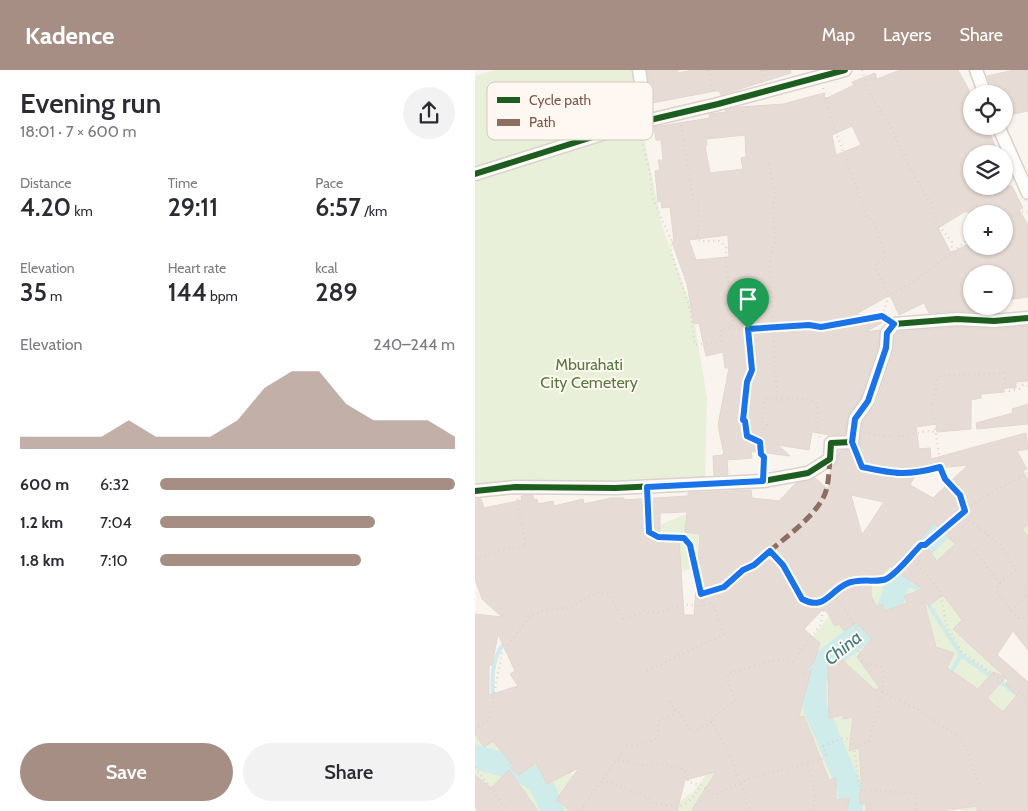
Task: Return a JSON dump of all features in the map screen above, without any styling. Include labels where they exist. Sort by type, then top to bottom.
[{"type":"street","points":[[653,120],[845,70]]},
{"type":"street","points":[[976,70],[982,85]]},
{"type":"street","points":[[1002,135],[1028,193]]},
{"type":"street","points":[[475,174],[584,140]]},
{"type":"street","points":[[475,490],[515,487],[647,487],[763,481],[808,473],[830,459],[831,443],[853,436],[855,419],[868,401],[886,348],[887,333],[894,324],[957,319],[994,321],[1028,318]]},
{"type":"path","points":[[708,70],[718,104]]},
{"type":"path","points":[[862,70],[870,95],[890,125],[908,165],[931,204],[936,222],[953,242],[951,255]]},
{"type":"path","points":[[820,77],[832,121],[867,216],[872,219],[886,258],[876,263],[876,268],[889,295]]},
{"type":"path","points":[[678,114],[693,199],[699,202],[698,215],[701,226],[697,236],[700,241],[719,241],[726,246],[729,288],[735,299],[732,327],[721,329]]},
{"type":"path","points":[[645,140],[651,176],[652,197],[671,240],[671,252],[690,309],[695,345],[721,342],[721,329]]},
{"type":"path","points":[[769,163],[775,195],[773,208],[775,242],[770,263],[772,328],[777,396],[786,400]]},
{"type":"path","points":[[1013,216],[1024,211],[1028,212]]},
{"type":"path","points":[[882,316],[889,295],[913,282],[951,255],[963,243]]},
{"type":"path","points":[[721,329],[809,325],[821,327],[882,316],[894,324]]},
{"type":"path","points":[[748,329],[752,370],[747,382],[743,420],[745,421],[747,436],[760,442]]},
{"type":"path","points":[[1028,386],[1023,385],[1019,389],[1009,392],[1006,389],[1004,373],[938,376],[932,408],[940,467],[945,479],[960,495],[968,519],[1001,546],[1017,569],[1000,583],[996,591],[1010,610],[1019,618],[1028,617]]},
{"type":"path","points":[[763,481],[764,457],[761,454],[760,442],[761,432],[767,425],[762,422],[765,399],[811,399],[818,405],[816,426],[818,436],[831,443]]},
{"type":"path","points":[[935,432],[926,431],[900,436],[899,432],[884,437],[853,436],[862,467],[908,474],[940,467]]},
{"type":"path","points":[[1028,479],[1027,474],[965,511],[925,545],[914,560],[940,591],[946,624],[961,652],[1028,699]]},
{"type":"path","points":[[475,559],[501,550],[526,546],[515,487]]},
{"type":"path","points":[[647,487],[649,532],[658,537],[684,538],[690,545],[704,605]]},
{"type":"path","points":[[988,535],[975,552],[1000,583]]},
{"type":"path","points":[[750,811],[731,758],[710,720],[735,701],[727,679],[729,673],[775,660],[793,662],[821,624],[824,602],[834,593],[851,582],[863,579],[883,581],[887,579],[921,545],[925,545]]},
{"type":"path","points":[[701,594],[724,587],[743,570],[754,565],[770,551],[783,565],[802,599],[807,602],[824,602]]},
{"type":"path","points":[[1010,610],[1028,594],[1026,587],[1028,582]]},
{"type":"path","points":[[475,731],[489,719],[493,709],[502,653],[531,616],[545,610],[568,608],[600,591],[609,594],[623,621],[645,610],[653,613],[686,604],[693,607],[711,603],[724,634],[647,671]]},
{"type":"path","points":[[834,593],[859,633],[859,656],[862,661],[881,668],[883,672],[882,691],[869,741],[854,748]]},
{"type":"path","points":[[882,691],[917,710],[959,737],[965,745],[979,784]]},
{"type":"path","points":[[666,703],[670,702],[681,714],[691,732],[712,722]]},
{"type":"path","points":[[580,811],[594,788],[629,744],[639,745],[658,738],[658,722],[675,714],[675,708]]},
{"type":"path","points":[[618,760],[644,766],[651,762],[665,764],[684,770],[688,773],[689,782],[701,786],[715,795],[740,785],[751,778],[821,760],[825,755],[823,746],[840,739],[851,738],[860,790],[915,793],[917,810],[911,811]]},
{"type":"path","points":[[807,763],[815,792],[813,811]]},
{"type":"path","points":[[475,767],[507,811]]},
{"type":"path","points":[[602,780],[647,796],[652,804],[671,806],[678,809],[691,803],[701,786]]},
{"type":"path","points":[[670,811],[671,806]]},
{"type":"path","points":[[582,808],[588,811]]},
{"type":"green space","name":"Mburahati City Cemetery","points":[[494,70],[635,70],[637,82],[487,82],[487,140],[644,140],[662,226],[693,313],[707,398],[705,483],[475,489],[475,76]]},
{"type":"green space","points":[[1028,472],[1028,598],[981,648],[1028,710],[1028,811],[962,811],[897,755],[881,811],[475,811],[475,702],[479,701],[573,775],[670,808],[693,792],[849,590],[893,552]]},
{"type":"green space","points":[[689,513],[699,534],[696,568],[672,573],[664,543],[654,535],[662,524]]},
{"type":"building","points":[[647,70],[678,70],[678,73],[693,70],[790,70],[791,73],[721,95],[719,91],[715,91],[653,103],[653,82],[649,82]]},
{"type":"building","points":[[900,70],[958,70],[966,85],[963,85],[963,135],[991,135],[994,145],[963,145],[963,185],[961,186],[963,186],[963,195],[1013,195],[1013,188],[1023,208],[1019,210],[1028,225],[1028,297],[1013,299],[1013,265],[963,265],[963,311],[929,313],[924,303],[899,315],[890,295],[856,314],[887,320],[865,332],[880,330],[878,346],[861,397],[847,418],[845,434],[829,435],[812,432],[809,450],[778,445],[790,456],[751,451],[752,458],[727,460],[728,475],[714,475],[713,456],[724,455],[718,425],[729,368],[725,368],[723,352],[706,356],[699,323],[694,324],[687,284],[672,242],[674,241],[670,207],[662,208],[661,201],[658,202],[655,171],[660,170],[658,160],[663,160],[661,140],[656,140],[654,127],[710,118],[709,114],[726,112],[725,110],[740,107],[783,104],[824,93],[825,99],[854,85],[852,82],[875,73],[877,79]],"holes":[[[852,126],[861,145],[836,155],[832,135]],[[745,135],[746,157],[741,158],[743,169],[710,173],[705,146],[707,145],[706,139]],[[728,235],[729,257],[696,260],[689,240]]]},
{"type":"building","points":[[1014,70],[1028,70],[1028,111],[1013,114],[1013,85],[991,85],[987,76]]},
{"type":"building","points":[[1028,326],[1028,381],[1016,382],[1016,388],[1004,388],[1004,392],[981,394],[981,398],[971,400],[971,429],[937,432],[936,424],[916,427],[919,449],[930,448],[931,459],[1026,433],[1028,449],[1017,451],[1027,469],[1023,471],[1028,481],[1028,525],[1022,529],[1028,536],[1028,650],[1013,631],[997,655],[1028,682],[1028,811],[977,811],[977,806],[941,811],[866,811],[866,804],[860,804],[859,793],[862,792],[859,748],[849,751],[853,717],[843,719],[843,715],[829,718],[828,664],[841,659],[875,690],[879,687],[857,657],[872,638],[856,623],[844,631],[839,624],[835,626],[827,612],[823,609],[804,629],[820,643],[814,662],[803,673],[811,670],[799,717],[804,716],[829,780],[836,778],[836,800],[849,798],[847,811],[691,811],[716,772],[685,780],[677,811],[571,811],[556,800],[579,768],[547,784],[536,763],[519,775],[511,768],[513,766],[493,741],[484,747],[475,734],[475,614],[502,617],[482,599],[475,579],[475,499],[481,499],[484,508],[522,500],[521,496],[533,495],[534,500],[537,499],[538,504],[553,501],[554,506],[583,499],[584,504],[611,498],[624,498],[624,500],[688,496],[688,493],[751,490],[752,498],[779,501],[795,484],[815,478],[828,489],[831,468],[837,463],[839,451],[853,450],[859,446],[863,422],[876,404],[894,350],[895,336],[898,332],[957,327],[994,329]],"holes":[[[968,465],[933,498],[910,485],[918,470]],[[851,495],[884,502],[862,535]],[[687,512],[685,532],[700,534],[694,615],[684,615],[679,539],[660,541],[660,513]],[[934,523],[955,544],[937,561],[920,539]],[[890,566],[922,589],[904,596],[907,603],[885,611],[882,604],[877,607],[871,596],[871,586]],[[943,595],[962,620],[953,629],[1005,677],[993,672],[978,689],[947,668],[954,653],[936,647],[924,601],[929,606]],[[498,634],[515,671],[510,674],[518,686],[489,695],[489,665],[492,665]],[[1005,678],[1008,681],[1006,685],[1017,695],[1003,712],[987,698]]]},
{"type":"building","points":[[1028,404],[1028,424],[977,429],[976,423],[1013,413],[1012,409]]},
{"type":"building","points":[[509,770],[538,811],[479,811],[475,806],[475,775],[491,788]]},
{"type":"waterway","name":"China","points":[[851,811],[850,789],[815,707],[814,683],[820,665],[887,613],[906,563],[957,512]]},
{"type":"waterway","points":[[899,584],[916,587],[922,594]]},
{"type":"waterway","points":[[927,602],[961,655],[1018,695]]},
{"type":"waterway","points":[[493,698],[495,662],[500,648],[505,643]]},
{"type":"waterway","points":[[950,674],[961,655]]},
{"type":"waterway","points":[[475,757],[524,772],[535,779],[544,790],[552,811]]},
{"type":"marked path","points":[[770,551],[804,522],[819,505],[827,487],[830,459]]},
{"type":"cycle path","points":[[653,119],[845,70]]},
{"type":"cycle path","points":[[475,174],[583,140]]},
{"type":"cycle path","points":[[475,491],[515,487],[615,488],[763,481],[808,473],[830,459],[831,443],[852,442],[855,419],[868,401],[886,348],[887,333],[894,324],[957,319],[994,321],[1028,318]]},
{"type":"route","points":[[882,316],[894,324],[887,333],[886,348],[868,401],[855,419],[852,442],[858,458],[862,467],[891,473],[919,473],[940,467],[948,484],[954,487],[962,498],[965,511],[936,533],[925,545],[921,545],[887,579],[876,581],[863,579],[851,582],[845,584],[824,602],[807,602],[798,595],[783,565],[770,551],[754,565],[743,570],[726,583],[724,587],[701,594],[690,545],[684,538],[658,537],[651,535],[649,532],[647,487],[763,481],[764,457],[761,454],[760,442],[747,436],[745,421],[743,420],[747,382],[752,370],[748,329],[760,330],[782,326],[809,325],[821,327],[882,316]]}]
